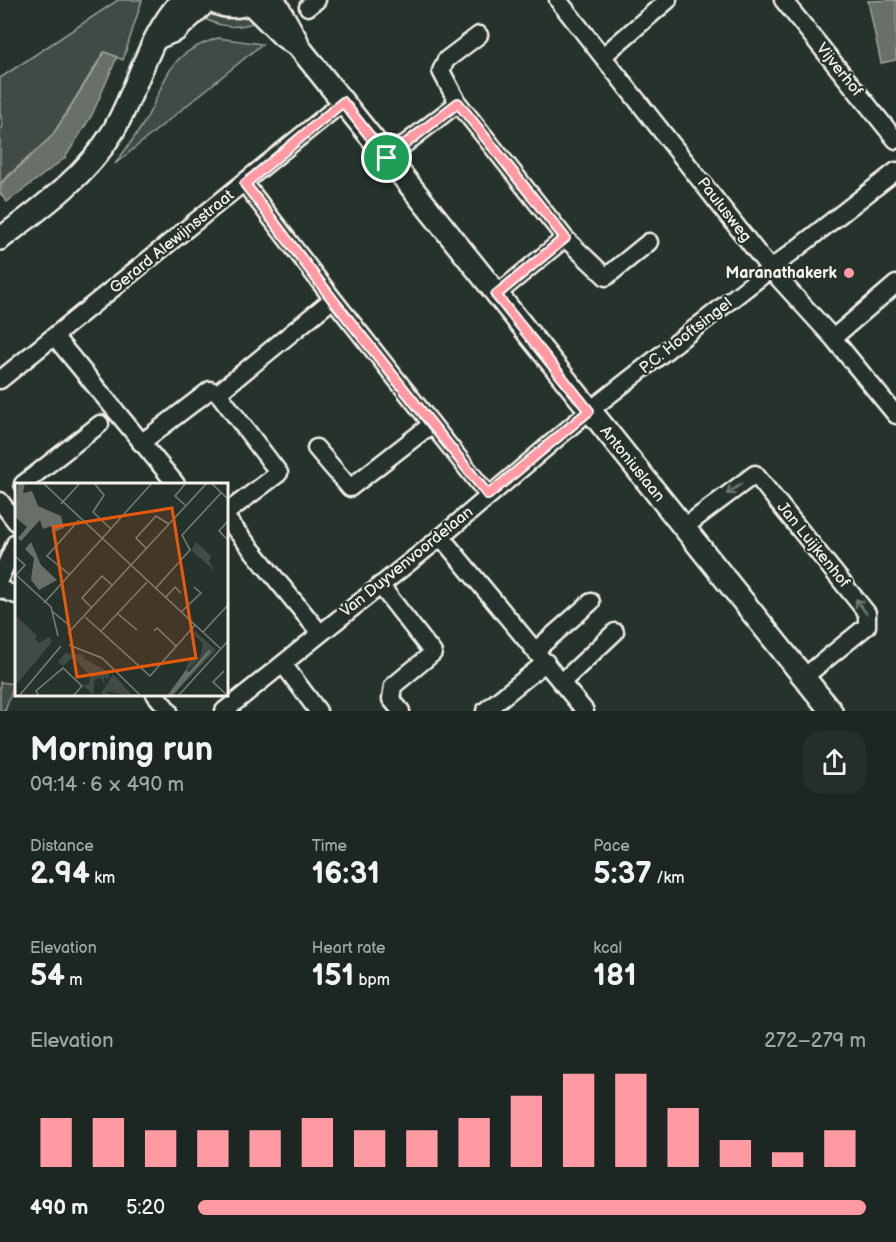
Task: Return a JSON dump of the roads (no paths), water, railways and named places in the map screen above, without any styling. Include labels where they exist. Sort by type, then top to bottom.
[{"type":"main road","points":[[0,239],[56,195],[87,166],[112,134],[166,19],[182,0]]},
{"type":"main road","points":[[157,38],[176,30],[208,0],[229,7],[252,2]]},
{"type":"main road","name":"Antoniuslaan","points":[[274,0],[293,30],[299,47]]},
{"type":"main road","name":"Antoniuslaan","points":[[252,2],[283,36],[299,47],[831,711]]},
{"type":"street","name":"Paulusweg","points":[[558,0],[771,270],[832,338],[896,415]]},
{"type":"street","points":[[603,57],[668,0]]},
{"type":"street","name":"Vijverhof","points":[[783,0],[896,140]]},
{"type":"street","points":[[479,35],[446,60],[441,71],[458,103],[565,238],[606,277],[649,242]]},
{"type":"street","name":"Gerard Alewijnsstraat","points":[[0,380],[245,184],[343,102]]},
{"type":"street","points":[[387,158],[458,103]]},
{"type":"street","name":"P.C. Hooftsingel","points":[[589,411],[896,171]]},
{"type":"street","points":[[245,184],[333,300],[488,495]]},
{"type":"street","points":[[496,295],[565,238]]},
{"type":"street","points":[[832,338],[896,284]]},
{"type":"street","points":[[218,393],[333,300]]},
{"type":"street","points":[[54,336],[175,483]]},
{"type":"street","points":[[141,442],[210,390],[218,393],[279,473],[228,511]]},
{"type":"street","name":"Van Duyvenvoordelaan","points":[[224,711],[441,537],[589,411]]},
{"type":"street","points":[[23,483],[100,424]]},
{"type":"street","points":[[316,448],[350,488],[432,424]]},
{"type":"street","name":"Jan Luijkenhof","points":[[683,528],[755,474],[867,613],[867,626],[804,677]]},
{"type":"street","points":[[15,490],[0,501],[15,521]]},
{"type":"street","points":[[228,520],[320,633]]},
{"type":"street","points":[[441,537],[585,711]]},
{"type":"street","points":[[0,578],[15,544]]},
{"type":"street","points":[[380,585],[433,652],[393,686],[391,699],[401,711]]},
{"type":"street","points":[[0,589],[15,595]]},
{"type":"street","points":[[485,711],[541,656],[591,602]]},
{"type":"street","points":[[562,682],[615,632]]},
{"type":"street","points":[[283,664],[318,711]]},
{"type":"street","points":[[156,696],[169,711]]},
{"type":"place","name":"Maranathakerk","points":[[849,273]]}]
